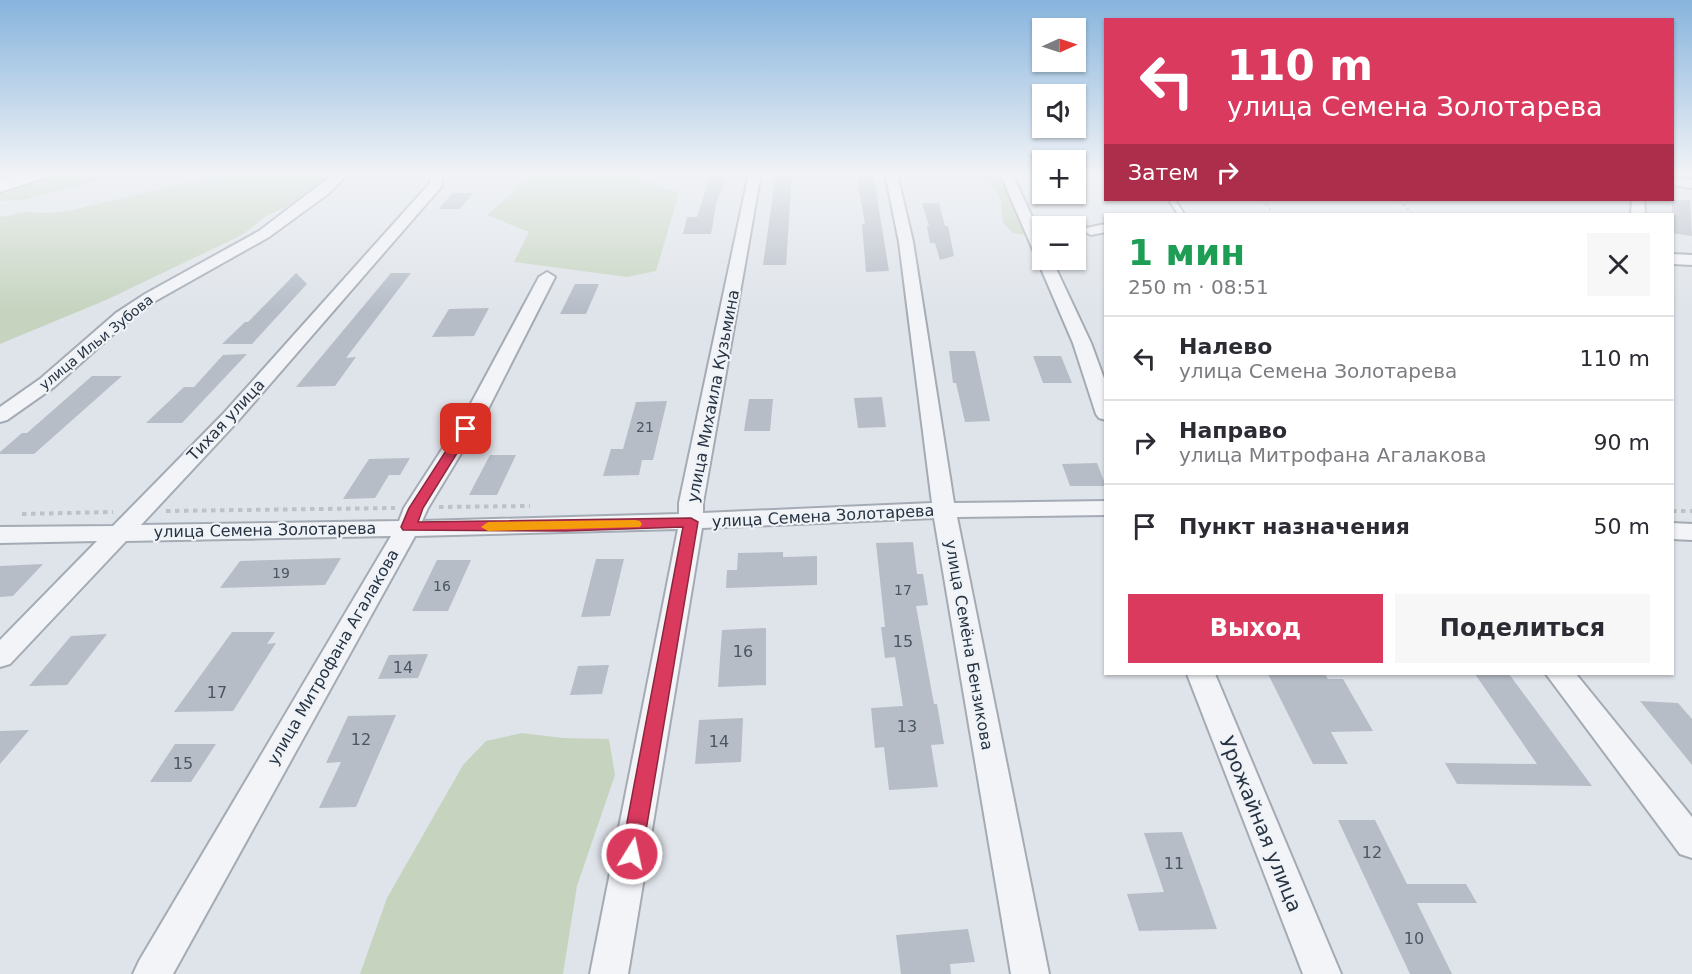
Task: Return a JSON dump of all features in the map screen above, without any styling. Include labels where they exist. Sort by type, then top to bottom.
[{"type":"street","name":"улица Ильи Зубова","points":[[0,416],[47,383],[122,318],[151,297],[264,234],[285,218]]},
{"type":"street","name":"Тихая улица","points":[[0,657],[245,401],[406,218]]},
{"type":"street","name":"улица Михаила Кузьмина","points":[[609,974],[691,522],[691,503],[747,218]]},
{"type":"street","name":"улица Семёна Бензикова","points":[[901,218],[944,510],[1030,974]]},
{"type":"street","points":[[1026,218],[1032,232]]},
{"type":"street","points":[[1674,259],[1692,260]]},
{"type":"street","points":[[1049,270],[1082,342],[1104,408]]},
{"type":"street","name":"улица Митрофана Агалакова","points":[[152,974],[213,863],[412,517],[478,409],[547,277]]},
{"type":"street","name":"улица Семена Золотарева","points":[[0,535],[119,532],[412,517],[566,526],[944,510],[1104,508]]},
{"type":"street","points":[[1674,531],[1692,532]]},
{"type":"street","name":"Урожайная улица","points":[[1201,675],[1322,974]]},
{"type":"street","points":[[1561,675],[1692,843]]},
{"type":"path","points":[[12,515],[140,512],[412,517],[536,506]]},
{"type":"path","points":[[1674,510],[1692,511]]},
{"type":"green space","points":[[0,218],[263,218],[242,235],[106,300],[0,344]]},
{"type":"green space","points":[[496,218],[671,218],[656,271],[627,277],[514,262],[529,232]]},
{"type":"green space","points":[[1003,218],[1027,218],[1030,226],[1024,235],[1013,233],[1003,223]]},
{"type":"green space","points":[[522,733],[563,738],[609,739],[615,775],[577,886],[563,974],[360,974],[387,898],[463,765],[486,741]]},
{"type":"building","points":[[687,218],[714,218],[711,234],[683,234]]},
{"type":"building","points":[[770,218],[789,218],[786,265],[763,265]]},
{"type":"building","points":[[864,218],[880,218],[889,271],[866,272],[862,224],[865,224]]},
{"type":"building","points":[[927,218],[943,218],[945,226],[948,226],[954,256],[940,260],[935,243],[930,243],[927,226],[929,226]]},
{"type":"building","points":[[1674,218],[1691,218],[1692,236],[1674,233]]},
{"type":"building","points":[[296,273],[307,284],[252,344],[222,344],[245,322],[248,322]]},
{"type":"building","points":[[391,273],[411,273],[346,358],[356,357],[335,386],[296,387]]},
{"type":"building","points":[[575,284],[599,284],[586,314],[560,314]]},
{"type":"building","points":[[489,308],[474,336],[432,337],[449,309]]},
{"type":"building","points":[[949,351],[975,351],[990,421],[965,422],[956,383],[953,383]]},
{"type":"building","points":[[247,354],[182,423],[146,423],[184,387],[194,387],[223,355]]},
{"type":"building","points":[[1033,356],[1061,356],[1072,383],[1043,383]]},
{"type":"building","points":[[92,376],[122,376],[34,454],[0,454],[22,433],[27,433]]},
{"type":"building","points":[[882,397],[886,427],[858,428],[854,398]]},
{"type":"building","points":[[749,399],[773,399],[770,431],[744,431]]},
{"type":"building","points":[[667,401],[653,460],[642,460],[639,475],[603,476],[611,449],[623,449],[636,402]]},
{"type":"building","points":[[490,455],[516,455],[497,495],[469,495]]},
{"type":"building","points":[[410,458],[400,475],[389,475],[375,498],[343,499],[369,459]]},
{"type":"building","points":[[1097,463],[1104,486],[1070,486],[1062,464]]},
{"type":"building","points":[[913,542],[917,574],[923,574],[928,605],[916,606],[934,704],[937,704],[944,744],[931,745],[938,787],[889,790],[884,747],[875,748],[871,708],[903,706],[895,657],[885,658],[881,627],[885,627],[876,543]]},
{"type":"building","points":[[783,552],[783,557],[817,556],[817,585],[726,588],[727,570],[737,570],[738,553]]},
{"type":"building","points":[[341,558],[325,585],[220,588],[240,561]]},
{"type":"building","points":[[596,559],[624,559],[610,616],[581,617]]},
{"type":"building","points":[[437,560],[471,560],[448,611],[412,611]]},
{"type":"building","points":[[43,564],[13,596],[0,597],[0,566]]},
{"type":"building","points":[[766,628],[766,685],[718,687],[722,630]]},
{"type":"building","points":[[232,632],[275,632],[267,644],[276,643],[233,711],[174,712]]},
{"type":"building","points":[[107,634],[67,685],[29,686],[71,636]]},
{"type":"building","points":[[428,654],[418,678],[378,679],[389,655]]},
{"type":"building","points":[[609,665],[602,694],[570,695],[578,666]]},
{"type":"building","points":[[1268,675],[1326,675],[1328,679],[1343,679],[1373,731],[1331,732],[1348,764],[1313,764]]},
{"type":"building","points":[[1476,675],[1510,675],[1592,786],[1457,784],[1445,763],[1537,764]]},
{"type":"building","points":[[1640,701],[1678,703],[1692,719],[1692,765]]},
{"type":"building","points":[[396,715],[356,807],[319,808],[341,762],[326,763],[348,716]]},
{"type":"building","points":[[743,718],[741,762],[695,764],[699,720]]},
{"type":"building","points":[[29,730],[0,764],[0,731]]},
{"type":"building","points":[[175,744],[216,744],[191,782],[150,782]]},
{"type":"building","points":[[1338,820],[1375,820],[1407,884],[1466,884],[1477,903],[1417,903],[1452,974],[1410,974]]},
{"type":"building","points":[[1182,832],[1217,929],[1139,931],[1127,894],[1164,892],[1144,833]]},
{"type":"building","points":[[968,929],[975,962],[950,964],[951,974],[901,974],[896,935]]},
{"type":"slow traffic","points":[[488,527],[635,524]]},
{"type":"route","points":[[466,429],[416,508],[408,527],[691,522],[632,854]]}]
